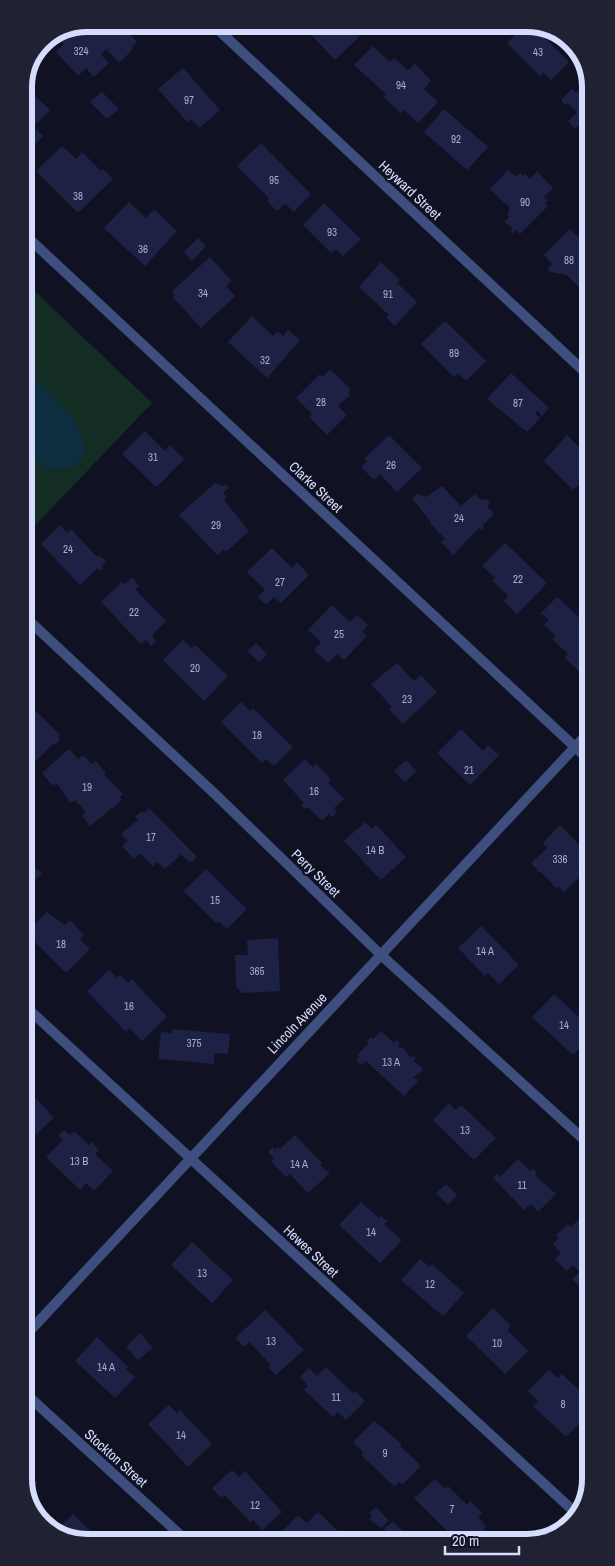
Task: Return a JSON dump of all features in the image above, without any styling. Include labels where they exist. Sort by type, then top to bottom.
[{"type":"street","name":"Heyward Street","points":[[221,32],[582,369]]},
{"type":"street","name":"Clarke Street","points":[[33,242],[582,754]]},
{"type":"street","name":"Perry Street","points":[[33,624],[215,794],[381,955],[582,1138]]},
{"type":"street","name":"Lincoln Avenue","points":[[32,1328],[582,740]]},
{"type":"street","name":"Hewes Street","points":[[32,1013],[572,1510]]},
{"type":"street","name":"Stockton Street","points":[[32,1400],[178,1533]]},
{"type":"green space","points":[[33,289],[152,403],[33,528]]},
{"type":"water","points":[[33,377],[77,423],[85,451],[73,467],[46,469],[33,453]]},
{"type":"building","points":[[88,32],[128,32],[137,42],[132,47],[133,49],[119,63],[106,49],[101,55],[109,63],[94,77],[86,68],[78,76],[56,52],[64,44],[60,41],[66,37]]},
{"type":"building","points":[[309,32],[355,33],[359,37],[335,60]]},
{"type":"building","points":[[517,33],[542,35],[569,62],[551,80],[543,73],[540,76],[507,43]]},
{"type":"building","points":[[373,46],[390,62],[394,58],[408,70],[415,63],[431,81],[424,89],[438,102],[418,123],[404,110],[401,113],[383,97],[386,94],[354,65]]},
{"type":"building","points":[[183,68],[220,110],[199,128],[191,119],[187,122],[158,89]]},
{"type":"building","points":[[582,88],[582,123],[575,129],[568,121],[577,113],[568,103],[565,105],[561,100],[572,89],[576,93]]},
{"type":"building","points":[[102,92],[119,109],[107,119],[90,102]]},
{"type":"building","points":[[33,94],[50,110],[33,127],[43,136],[33,147]]},
{"type":"building","points":[[444,109],[488,147],[467,170],[424,132]]},
{"type":"building","points":[[261,143],[311,194],[294,212],[285,203],[277,211],[267,201],[269,198],[237,166]]},
{"type":"building","points":[[62,146],[76,159],[82,152],[101,171],[103,169],[113,179],[78,213],[36,171]]},
{"type":"building","points":[[508,170],[516,177],[520,173],[523,176],[525,174],[530,179],[537,171],[553,188],[544,197],[548,201],[545,203],[548,206],[520,234],[515,230],[513,233],[510,231],[513,228],[504,222],[509,217],[507,215],[510,208],[490,189]]},
{"type":"building","points":[[129,202],[146,218],[154,209],[177,231],[145,266],[104,228]]},
{"type":"building","points":[[324,203],[361,239],[343,256],[336,249],[331,253],[303,225]]},
{"type":"building","points":[[570,229],[582,241],[582,290],[567,275],[551,272],[547,269],[552,264],[544,255]]},
{"type":"building","points":[[198,238],[206,246],[192,261],[184,252]]},
{"type":"building","points":[[210,257],[232,281],[226,286],[235,296],[201,328],[173,297],[175,295],[172,291]]},
{"type":"building","points":[[381,262],[400,280],[397,283],[417,302],[395,326],[386,318],[389,315],[359,287]]},
{"type":"building","points":[[252,316],[273,336],[278,331],[283,336],[288,330],[300,340],[267,378],[228,342]]},
{"type":"building","points":[[445,321],[486,361],[466,381],[458,373],[454,377],[421,344]]},
{"type":"building","points":[[330,369],[351,390],[348,393],[350,395],[338,406],[347,415],[327,435],[309,417],[312,414],[296,398],[320,374],[322,377]]},
{"type":"building","points":[[511,373],[549,408],[542,416],[537,411],[535,413],[540,418],[527,432],[487,399]]},
{"type":"building","points":[[145,431],[165,451],[170,445],[184,459],[158,486],[155,486],[122,454]]},
{"type":"building","points":[[389,435],[422,468],[397,492],[380,474],[374,480],[361,467],[367,462],[364,459]]},
{"type":"building","points":[[567,435],[582,450],[582,487],[579,484],[573,490],[544,461]]},
{"type":"building","points":[[215,483],[223,486],[226,484],[229,488],[223,493],[227,497],[224,500],[249,531],[226,552],[224,549],[217,555],[179,515]]},
{"type":"building","points":[[442,486],[461,506],[475,494],[481,500],[487,499],[490,503],[487,506],[494,514],[483,525],[484,527],[481,530],[479,528],[453,555],[441,542],[445,539],[430,523],[412,498],[418,494],[426,497]]},
{"type":"building","points":[[60,525],[67,533],[71,529],[97,557],[99,555],[106,561],[101,566],[103,568],[100,571],[98,568],[80,585],[41,544]]},
{"type":"building","points":[[505,543],[547,583],[517,614],[504,601],[508,596],[492,580],[495,578],[482,566]]},
{"type":"building","points":[[272,548],[292,568],[297,562],[309,575],[281,603],[274,597],[266,605],[258,597],[265,590],[247,572]]},
{"type":"building","points":[[132,577],[139,586],[135,589],[166,621],[152,635],[156,641],[151,646],[146,640],[141,644],[101,602],[122,582],[124,585]]},
{"type":"building","points":[[557,597],[582,620],[582,668],[579,671],[565,658],[568,654],[552,639],[556,636],[544,625],[549,620],[541,613]]},
{"type":"building","points":[[332,605],[350,622],[357,615],[368,625],[362,632],[367,636],[344,660],[337,654],[328,663],[314,650],[321,642],[308,630]]},
{"type":"building","points":[[183,640],[192,648],[195,645],[228,676],[204,701],[163,660]]},
{"type":"building","points":[[256,643],[267,654],[259,662],[248,651]]},
{"type":"building","points":[[397,663],[414,681],[421,675],[437,692],[403,724],[389,709],[392,707],[371,684]]},
{"type":"building","points":[[241,702],[250,711],[253,708],[293,747],[274,766],[266,759],[262,763],[221,722]]},
{"type":"building","points":[[33,708],[60,735],[58,738],[60,740],[55,745],[53,744],[33,764]]},
{"type":"building","points":[[461,729],[483,751],[488,745],[499,755],[470,785],[437,753]]},
{"type":"building","points":[[69,749],[78,759],[83,755],[92,764],[96,761],[106,773],[104,775],[123,794],[119,797],[122,800],[90,826],[82,816],[86,812],[75,800],[70,803],[57,783],[53,786],[42,773]]},
{"type":"building","points":[[305,759],[313,767],[316,764],[331,779],[328,783],[344,799],[334,808],[337,812],[332,817],[329,814],[322,821],[308,807],[305,809],[301,805],[304,803],[283,780]]},
{"type":"building","points":[[406,760],[416,771],[405,782],[394,771]]},
{"type":"building","points":[[149,808],[197,857],[190,863],[181,854],[165,869],[157,862],[153,866],[140,853],[134,859],[122,846],[128,841],[121,834],[138,820],[135,817],[142,811],[144,813]]},
{"type":"building","points":[[365,822],[372,829],[376,825],[406,857],[381,880],[344,841]]},
{"type":"building","points":[[560,825],[582,848],[582,860],[578,864],[582,869],[582,875],[564,892],[558,886],[556,888],[541,872],[537,872],[538,870],[531,863],[547,848],[543,843]]},
{"type":"building","points":[[32,865],[42,874],[32,882]]},
{"type":"building","points":[[206,869],[247,909],[227,929],[219,921],[216,923],[184,891]]},
{"type":"building","points":[[47,912],[65,925],[70,920],[84,935],[80,939],[90,949],[66,973],[32,939],[32,927]]},
{"type":"building","points":[[481,926],[519,965],[499,984],[488,973],[485,976],[458,948]]},
{"type":"building","points":[[278,938],[280,991],[243,993],[236,987],[235,955],[248,955],[247,940]]},
{"type":"building","points":[[109,970],[117,978],[120,975],[128,983],[132,979],[167,1017],[142,1041],[130,1028],[126,1032],[87,991]]},
{"type":"building","points":[[554,994],[582,1020],[582,1046],[573,1055],[532,1017]]},
{"type":"building","points":[[172,1029],[230,1034],[228,1054],[214,1053],[214,1064],[158,1059],[161,1032],[172,1033]]},
{"type":"building","points":[[381,1031],[394,1043],[396,1040],[400,1044],[398,1046],[402,1047],[411,1058],[413,1056],[416,1058],[414,1061],[423,1069],[420,1074],[418,1073],[413,1078],[418,1079],[417,1082],[404,1096],[366,1061],[361,1065],[356,1060],[359,1057],[357,1055],[369,1043],[367,1041],[371,1037],[373,1039]]},
{"type":"building","points":[[32,1094],[54,1118],[34,1136],[32,1134]]},
{"type":"building","points":[[449,1103],[456,1110],[461,1105],[496,1138],[474,1160],[433,1120]]},
{"type":"building","points":[[64,1130],[70,1135],[74,1131],[89,1145],[92,1142],[99,1150],[95,1154],[113,1171],[94,1191],[86,1183],[80,1190],[46,1157],[63,1140],[58,1136]]},
{"type":"building","points":[[295,1135],[322,1163],[320,1165],[330,1173],[308,1193],[290,1174],[286,1177],[271,1161],[274,1158],[268,1152],[273,1147],[275,1150],[278,1147],[280,1149]]},
{"type":"building","points":[[518,1159],[530,1171],[533,1168],[537,1173],[535,1175],[556,1194],[538,1212],[531,1204],[524,1210],[493,1178],[497,1174],[500,1177]]},
{"type":"building","points":[[446,1184],[457,1195],[448,1205],[436,1193]]},
{"type":"building","points":[[361,1202],[379,1218],[381,1216],[387,1221],[384,1224],[402,1240],[380,1263],[339,1225]]},
{"type":"building","points":[[580,1219],[582,1221],[582,1290],[572,1279],[580,1272],[573,1265],[566,1271],[555,1259],[561,1254],[553,1244],[559,1238],[556,1235],[568,1224],[570,1227]]},
{"type":"building","points":[[192,1242],[233,1280],[212,1303],[171,1265]]},
{"type":"building","points":[[420,1259],[430,1267],[432,1264],[464,1293],[443,1316],[401,1280]]},
{"type":"building","points":[[493,1308],[511,1326],[507,1330],[528,1351],[505,1374],[466,1336]]},
{"type":"building","points":[[265,1310],[304,1350],[276,1375],[268,1367],[271,1365],[249,1342],[244,1347],[235,1338]]},
{"type":"building","points":[[140,1333],[153,1348],[138,1360],[126,1347]]},
{"type":"building","points":[[97,1337],[128,1367],[126,1369],[135,1377],[115,1398],[75,1361]]},
{"type":"building","points":[[326,1367],[353,1393],[355,1391],[365,1401],[346,1420],[338,1412],[333,1417],[304,1390],[308,1386],[300,1377],[309,1368],[317,1376]]},
{"type":"building","points":[[549,1370],[558,1378],[562,1374],[582,1393],[582,1420],[566,1437],[533,1406],[538,1401],[528,1391]]},
{"type":"building","points":[[169,1405],[177,1413],[180,1410],[212,1444],[188,1467],[148,1424]]},
{"type":"building","points":[[374,1421],[402,1444],[400,1446],[421,1466],[402,1485],[399,1482],[395,1487],[361,1455],[363,1452],[353,1442]]},
{"type":"building","points":[[232,1470],[239,1477],[245,1471],[282,1512],[262,1530],[253,1520],[250,1522],[225,1495],[221,1498],[212,1488]]},
{"type":"building","points":[[32,1478],[38,1483],[33,1488]]},
{"type":"building","points":[[435,1479],[445,1489],[448,1486],[467,1505],[470,1501],[482,1513],[478,1517],[486,1526],[484,1529],[489,1534],[450,1534],[414,1498]]},
{"type":"building","points":[[376,1507],[389,1521],[381,1528],[369,1519],[372,1517],[369,1513]]},
{"type":"building","points":[[318,1512],[340,1534],[280,1533],[298,1515],[307,1523]]},
{"type":"building","points":[[73,1514],[93,1533],[77,1532],[61,1526]]},
{"type":"building","points":[[393,1521],[405,1534],[389,1534],[384,1529]]}]
